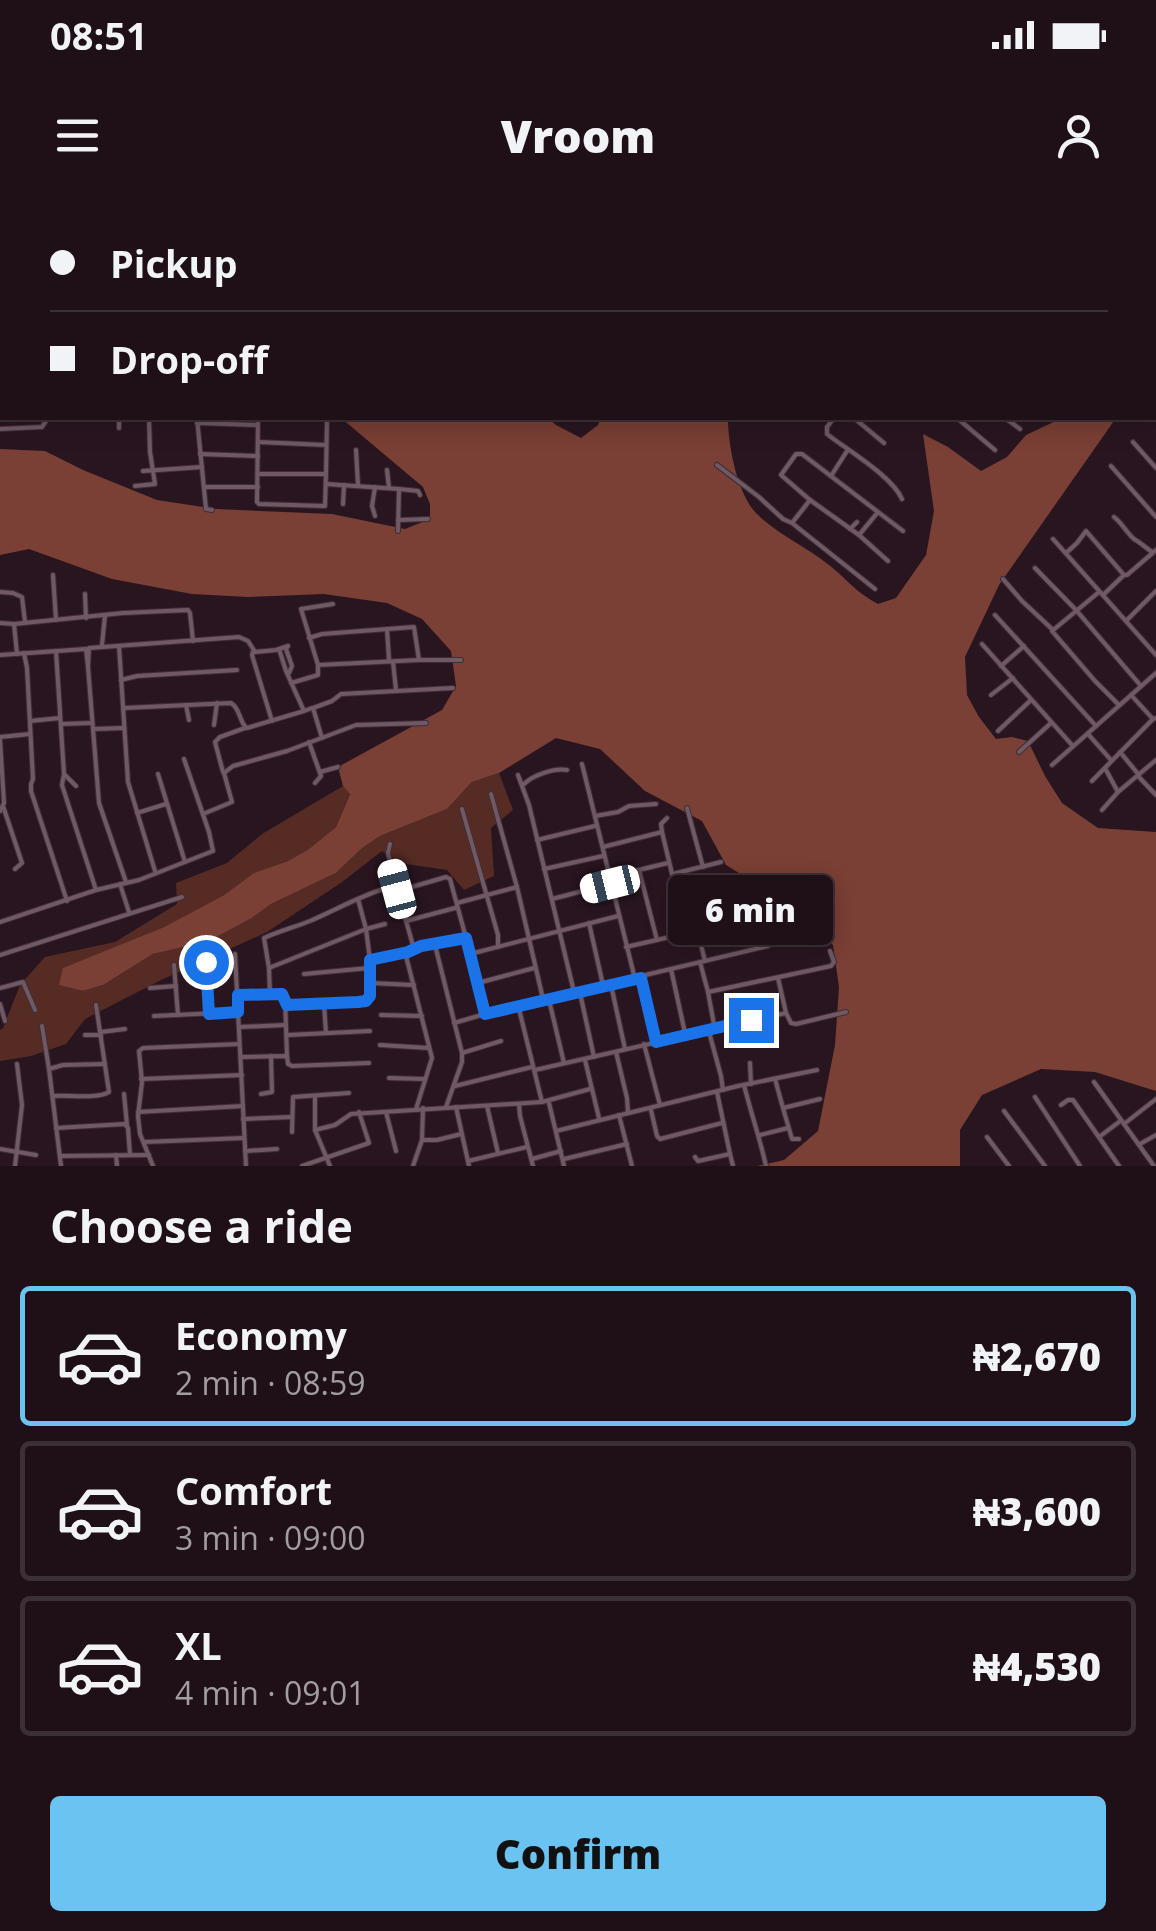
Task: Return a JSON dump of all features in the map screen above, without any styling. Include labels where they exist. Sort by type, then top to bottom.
[{"type":"street","points":[[26,420],[26,428]]},
{"type":"street","points":[[0,429],[42,428],[47,420]]},
{"type":"street","points":[[119,420],[120,428]]},
{"type":"street","points":[[135,486],[154,485],[149,420]]},
{"type":"street","points":[[212,510],[206,508],[197,420],[258,426]]},
{"type":"street","points":[[258,420],[258,504],[322,507],[326,504],[326,420]]},
{"type":"street","points":[[833,420],[826,432],[871,466],[902,499]]},
{"type":"street","points":[[856,420],[884,443]]},
{"type":"street","points":[[959,420],[994,450]]},
{"type":"street","points":[[1008,420],[1020,429]]},
{"type":"street","points":[[258,442],[326,444]]},
{"type":"street","points":[[1133,442],[1156,468]]},
{"type":"street","points":[[356,450],[358,486]]},
{"type":"street","points":[[830,476],[847,451]]},
{"type":"street","points":[[200,454],[258,456]]},
{"type":"street","points":[[888,560],[781,475],[796,454],[802,454],[904,532]]},
{"type":"street","points":[[716,465],[876,590]]},
{"type":"street","points":[[1111,466],[1156,518]]},
{"type":"street","points":[[142,472],[202,467]]},
{"type":"street","points":[[386,470],[389,488]]},
{"type":"street","points":[[259,474],[326,474]]},
{"type":"street","points":[[326,484],[418,490],[420,495]]},
{"type":"street","points":[[342,504],[344,485]]},
{"type":"street","points":[[205,487],[258,487]]},
{"type":"street","points":[[375,487],[375,516]]},
{"type":"street","points":[[398,531],[399,489]]},
{"type":"street","points":[[792,523],[810,500]]},
{"type":"street","points":[[859,535],[878,512]]},
{"type":"street","points":[[1052,629],[1155,552],[1147,550],[1114,517]]},
{"type":"street","points":[[398,520],[428,519]]},
{"type":"street","points":[[850,529],[858,522]]},
{"type":"street","points":[[1066,553],[1086,531],[1124,575]]},
{"type":"street","points":[[1053,539],[1156,655]]},
{"type":"street","points":[[1035,568],[1141,686]]},
{"type":"street","points":[[53,575],[56,620]]},
{"type":"street","points":[[1003,579],[1119,706]]},
{"type":"street","points":[[1126,621],[1156,591]]},
{"type":"street","points":[[0,592],[22,597],[25,622]]},
{"type":"street","points":[[85,594],[86,618]]},
{"type":"street","points":[[1150,596],[1156,602]]},
{"type":"street","points":[[292,683],[318,675],[301,609],[333,604]]},
{"type":"street","points":[[0,624],[188,610],[194,641]]},
{"type":"street","points":[[995,615],[1096,726]]},
{"type":"street","points":[[102,647],[105,616]]},
{"type":"street","points":[[14,624],[17,654]]},
{"type":"street","points":[[309,638],[416,628],[419,660]]},
{"type":"street","points":[[387,630],[396,690]]},
{"type":"street","points":[[88,667],[89,648],[241,637],[253,652],[272,721]]},
{"type":"street","points":[[982,644],[1072,746]]},
{"type":"street","points":[[119,646],[128,782],[156,872]]},
{"type":"street","points":[[1001,666],[1024,646]]},
{"type":"street","points":[[0,655],[86,649],[99,803],[130,914]]},
{"type":"street","points":[[253,652],[280,650],[292,664],[288,675],[304,710]]},
{"type":"street","points":[[56,651],[62,785],[96,890]]},
{"type":"street","points":[[24,654],[32,791],[67,901]]},
{"type":"street","points":[[318,665],[462,660]]},
{"type":"street","points":[[121,680],[237,670]]},
{"type":"street","points":[[1052,765],[1156,673]]},
{"type":"street","points":[[991,695],[1013,678]]},
{"type":"street","points":[[204,814],[232,801],[215,742],[220,737],[314,708],[343,694],[453,688]]},
{"type":"street","points":[[1092,781],[1154,718],[1130,695]]},
{"type":"street","points":[[998,731],[1031,700]]},
{"type":"street","points":[[214,725],[217,703]]},
{"type":"street","points":[[124,708],[234,704],[245,728]]},
{"type":"street","points":[[186,705],[189,720]]},
{"type":"street","points":[[314,708],[322,738]]},
{"type":"street","points":[[30,721],[124,728]]},
{"type":"street","points":[[224,773],[230,767],[364,724],[426,723]]},
{"type":"street","points":[[1019,752],[1052,724]]},
{"type":"street","points":[[15,869],[22,863],[2,808],[0,738],[30,734]]},
{"type":"street","points":[[1088,734],[1110,760]]},
{"type":"street","points":[[309,742],[320,772],[316,783]]},
{"type":"street","points":[[1120,752],[1156,795]]},
{"type":"street","points":[[0,922],[139,880],[213,851],[184,759]]},
{"type":"street","points":[[1102,810],[1156,760]]},
{"type":"street","points":[[582,764],[626,947],[656,1042]]},
{"type":"street","points":[[320,772],[338,767]]},
{"type":"street","points":[[1105,768],[1118,792]]},
{"type":"street","points":[[524,789],[529,779],[556,769],[567,770]]},
{"type":"street","points":[[64,774],[76,786]]},
{"type":"street","points":[[158,774],[185,862]]},
{"type":"street","points":[[518,775],[594,1057]]},
{"type":"street","points":[[491,794],[517,886],[534,968],[564,1063]]},
{"type":"street","points":[[137,813],[166,804]]},
{"type":"street","points":[[594,816],[629,806],[656,804]]},
{"type":"street","points":[[688,808],[703,867]]},
{"type":"street","points":[[462,809],[488,894],[498,946]]},
{"type":"street","points":[[667,818],[661,824],[662,832],[686,932]]},
{"type":"street","points":[[537,840],[597,826]]},
{"type":"street","points":[[603,847],[662,832]]},
{"type":"street","points":[[390,844],[388,853],[414,949]]},
{"type":"street","points":[[544,869],[604,855]]},
{"type":"street","points":[[610,876],[670,862]]},
{"type":"street","points":[[673,874],[721,862]]},
{"type":"street","points":[[639,870],[656,940]]},
{"type":"street","points":[[398,890],[450,879],[485,1014]]},
{"type":"street","points":[[552,899],[610,884]]},
{"type":"street","points":[[680,903],[766,884]]},
{"type":"street","points":[[270,995],[264,938],[358,898],[393,886],[398,890]]},
{"type":"street","points":[[406,920],[517,886]]},
{"type":"street","points":[[0,955],[182,897]]},
{"type":"street","points":[[287,1005],[366,1001],[370,996],[370,960],[358,898]]},
{"type":"street","points":[[626,947],[788,910],[803,944]]},
{"type":"street","points":[[470,954],[618,916]]},
{"type":"street","points":[[454,1023],[770,945],[765,916]]},
{"type":"street","points":[[588,923],[603,985]]},
{"type":"street","points":[[269,968],[385,924]]},
{"type":"street","points":[[697,929],[721,1076],[722,1123],[733,1166]]},
{"type":"street","points":[[370,960],[466,938]]},
{"type":"street","points":[[436,944],[462,1053],[446,1107]]},
{"type":"street","points":[[708,992],[831,966],[834,962],[830,950]]},
{"type":"street","points":[[406,952],[432,1063],[416,1109]]},
{"type":"street","points":[[235,954],[246,1166]]},
{"type":"street","points":[[206,962],[209,1014]]},
{"type":"street","points":[[174,965],[178,1016]]},
{"type":"street","points":[[304,974],[370,968]]},
{"type":"street","points":[[478,983],[534,968]]},
{"type":"street","points":[[671,969],[685,1035]]},
{"type":"street","points":[[778,978],[791,1023],[846,1012]]},
{"type":"street","points":[[0,988],[23,982],[35,1010]]},
{"type":"street","points":[[370,983],[414,985]]},
{"type":"street","points":[[611,983],[625,1049]]},
{"type":"street","points":[[150,988],[176,986]]},
{"type":"street","points":[[238,995],[284,994],[288,1064],[369,1063]]},
{"type":"street","points":[[0,1004],[5,1021]]},
{"type":"street","points":[[52,1096],[108,1094],[96,1004]]},
{"type":"street","points":[[324,1004],[326,1033]]},
{"type":"street","points":[[518,1005],[533,1068],[564,1163],[627,1144]]},
{"type":"street","points":[[154,1016],[238,1012]]},
{"type":"street","points":[[455,1086],[786,1012]]},
{"type":"street","points":[[381,1015],[422,1016]]},
{"type":"street","points":[[239,1027],[285,1025]]},
{"type":"street","points":[[42,1026],[61,1166]]},
{"type":"street","points":[[85,1036],[125,1030]]},
{"type":"street","points":[[288,1035],[370,1031]]},
{"type":"street","points":[[462,1053],[501,1041]]},
{"type":"street","points":[[152,1166],[140,1130],[139,1052],[143,1048],[240,1044]]},
{"type":"street","points":[[644,1044],[660,1105]]},
{"type":"street","points":[[380,1045],[429,1048]]},
{"type":"street","points":[[616,1052],[628,1113]]},
{"type":"street","points":[[261,1094],[272,1093],[271,1056]]},
{"type":"street","points":[[241,1057],[287,1056]]},
{"type":"street","points":[[585,1060],[600,1120]]},
{"type":"street","points":[[750,1063],[748,1085],[766,1166]]},
{"type":"street","points":[[15,1166],[22,1104],[17,1064]]},
{"type":"street","points":[[49,1069],[105,1064]]},
{"type":"street","points":[[556,1131],[818,1070]]},
{"type":"street","points":[[142,1079],[242,1075]]},
{"type":"street","points":[[388,1078],[426,1080]]},
{"type":"street","points":[[775,1079],[792,1139],[799,1139]]},
{"type":"street","points":[[1094,1082],[1154,1166]]},
{"type":"street","points":[[315,1130],[359,1112],[519,1104],[590,1089]]},
{"type":"street","points":[[124,1094],[130,1155]]},
{"type":"street","points":[[292,1132],[293,1097],[349,1094]]},
{"type":"street","points":[[315,1096],[315,1130],[330,1166]]},
{"type":"street","points":[[1035,1097],[1080,1166]]},
{"type":"street","points":[[783,1108],[820,1099]]},
{"type":"street","points":[[1061,1105],[1071,1099],[1117,1165]]},
{"type":"street","points":[[1099,1137],[1156,1099]]},
{"type":"street","points":[[519,1104],[533,1166]]},
{"type":"street","points":[[138,1112],[244,1106]]},
{"type":"street","points":[[487,1106],[498,1153]]},
{"type":"street","points":[[456,1107],[469,1163],[528,1146]]},
{"type":"street","points":[[413,1166],[422,1140],[424,1108]]},
{"type":"street","points":[[650,1108],[660,1139],[722,1123]]},
{"type":"street","points":[[386,1110],[396,1150]]},
{"type":"street","points":[[1072,1114],[1079,1110]]},
{"type":"street","points":[[1004,1111],[1045,1166]]},
{"type":"street","points":[[302,1166],[369,1143],[359,1112]]},
{"type":"street","points":[[619,1115],[632,1166]]},
{"type":"street","points":[[243,1119],[292,1117]]},
{"type":"street","points":[[56,1128],[128,1125]]},
{"type":"street","points":[[760,1136],[788,1128]]},
{"type":"street","points":[[422,1140],[461,1134]]},
{"type":"street","points":[[1140,1144],[1156,1135]]},
{"type":"street","points":[[987,1136],[1009,1166]]},
{"type":"street","points":[[144,1142],[244,1138]]},
{"type":"street","points":[[0,1149],[36,1154]]},
{"type":"street","points":[[245,1151],[278,1149]]},
{"type":"street","points":[[532,1158],[561,1151]]},
{"type":"street","points":[[60,1156],[149,1154]]},
{"type":"street","points":[[695,1157],[698,1161],[730,1154]]},
{"type":"street","points":[[116,1155],[117,1166]]},
{"type":"shaded area","points":[[343,420],[550,420],[581,438],[600,420],[728,420],[735,469],[757,514],[878,604],[896,598],[926,555],[934,511],[923,434],[981,471],[1007,457],[1026,435],[1058,420],[1115,420],[999,585],[965,657],[967,695],[996,739],[1028,741],[1062,803],[1098,828],[1156,832],[1156,1091],[1095,1072],[1041,1069],[982,1095],[960,1130],[960,1166],[757,1166],[784,1160],[818,1131],[835,1045],[839,987],[833,945],[785,902],[726,865],[702,821],[645,791],[600,749],[556,738],[499,773],[472,782],[447,809],[380,836],[336,873],[271,904],[209,941],[153,954],[103,985],[83,991],[59,985],[63,968],[164,927],[224,895],[254,873],[309,849],[336,827],[350,794],[343,786],[338,767],[442,710],[456,686],[451,651],[422,619],[387,603],[324,594],[192,594],[112,579],[29,549],[0,555],[0,449],[45,451],[157,500],[216,509],[332,514],[405,529],[430,519],[430,504],[423,487]]},
{"type":"shaded area","points":[[499,773],[513,810],[491,828],[494,876],[464,890],[447,870],[399,863],[382,851],[267,932],[85,1019],[66,1044],[0,1061],[0,1030],[20,985],[45,957],[115,942],[177,904],[176,883],[227,863],[262,834],[343,786],[350,793],[336,827],[309,849],[255,873],[224,895],[164,927],[64,968],[60,985],[83,991],[103,985],[153,954],[209,941],[252,918],[271,904],[336,873],[380,836],[447,809],[472,782]]},
{"type":"route","points":[[206,962],[209,1014],[238,1012],[238,995],[284,994],[287,1005],[366,1001],[370,996],[370,960],[466,938],[485,1014],[641,978],[656,1042],[751,1020]]}]
